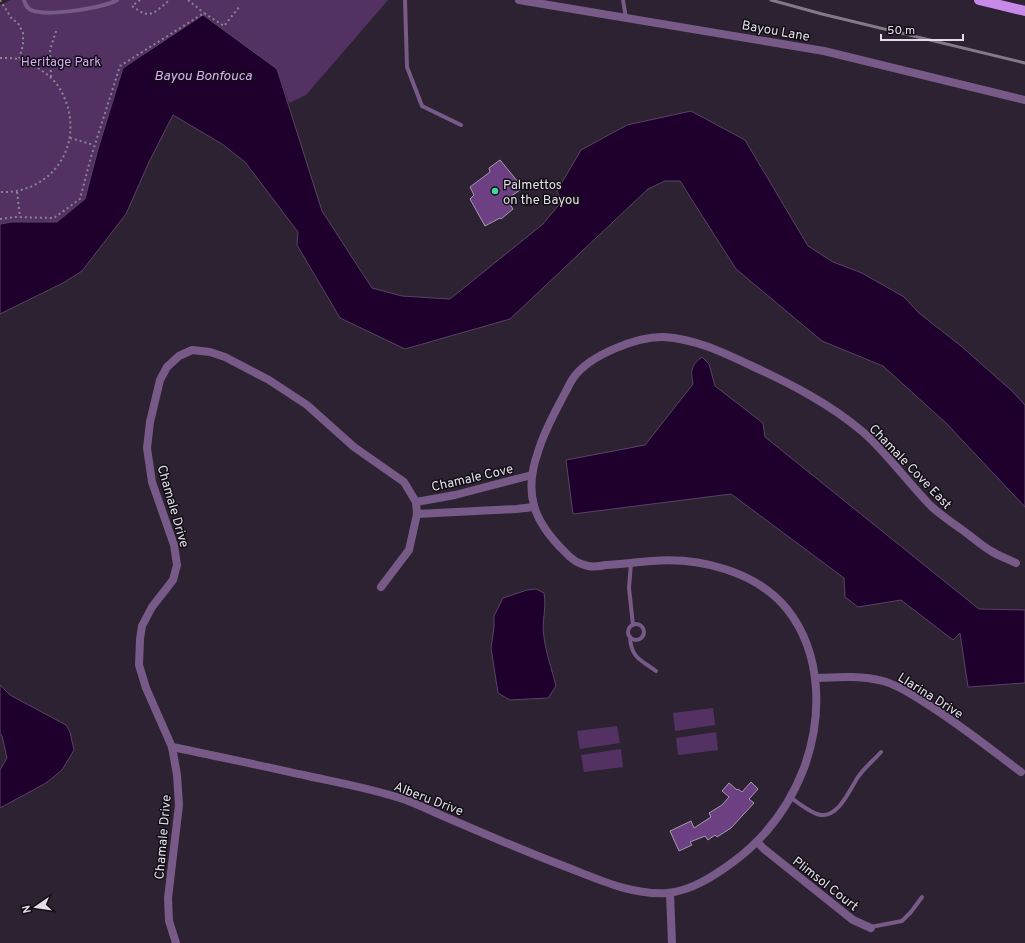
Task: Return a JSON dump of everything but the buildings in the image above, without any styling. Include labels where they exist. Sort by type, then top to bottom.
[{"type":"main road","points":[[979,0],[1025,11]]},
{"type":"street","name":"Bayou Lane","points":[[519,0],[824,51],[1025,100]]},
{"type":"street","name":"Chamale Cove East","points":[[670,893],[706,880],[739,858],[758,842],[781,814],[791,798],[803,771],[812,742],[816,709],[816,678],[807,646],[797,623],[786,608],[768,591],[738,574],[708,564],[680,560],[656,560],[588,566],[573,560],[546,532],[534,507],[532,475],[536,455],[550,420],[575,376],[590,362],[615,349],[642,339],[665,337],[695,342],[719,350],[781,379],[834,410],[866,435],[935,510],[992,551],[1016,563]]},
{"type":"street","name":"Chamale Drive","points":[[176,943],[170,921],[168,898],[179,805],[178,775],[172,747],[146,688],[139,665],[142,626],[152,607],[173,580],[177,565],[174,545],[152,482],[146,448],[150,422],[160,380],[167,367],[179,356],[192,350],[210,352],[225,356],[269,380],[307,405],[354,447],[404,482],[416,502],[417,514],[408,550],[381,587]]},
{"type":"street","name":"Chamale Cove","points":[[416,502],[455,495],[532,475]]},
{"type":"street","name":"Chamale Cove","points":[[417,514],[534,507]]},
{"type":"street","name":"Llarina Drive","points":[[816,678],[864,678],[883,681],[896,686],[946,716],[1021,772]]},
{"type":"street","name":"Alberu Drive","points":[[172,747],[360,787],[405,800],[552,862],[620,887],[636,891],[670,893]]},
{"type":"street","name":"Plimsol Court","points":[[758,842],[764,849],[853,920],[871,928]]},
{"type":"street","points":[[670,893],[672,943]]},
{"type":"lane","points":[[24,2],[30,9],[37,11],[59,12],[103,6],[117,0]]},
{"type":"lane","points":[[405,0],[406,67],[422,106],[461,125]]},
{"type":"lane","points":[[623,0],[626,18]]},
{"type":"lane","points":[[631,563],[629,588],[633,625],[628,631],[630,637],[630,648],[635,656],[656,671]]},
{"type":"lane","points":[[630,637],[637,640],[643,636],[642,628],[638,625],[633,625]]},
{"type":"lane","points":[[791,798],[817,814],[830,814],[840,806],[859,776],[881,752]]},
{"type":"lane","name":"Plimsol Court","points":[[871,928],[902,921],[922,897]]},
{"type":"path","points":[[0,0],[12,19],[18,23],[23,33],[23,45],[19,59]]},
{"type":"path","points":[[140,0],[132,6],[143,14],[148,15],[154,13],[168,0]]},
{"type":"path","points":[[188,0],[224,26],[240,6]]},
{"type":"path","points":[[0,219],[20,217],[54,218],[80,199],[94,145],[120,66],[204,13]]},
{"type":"path","points":[[51,77],[50,50],[57,28]]},
{"type":"path","points":[[0,58],[19,59],[36,66],[51,77],[64,96],[71,119],[70,138],[63,158],[49,176],[30,188],[17,192],[0,192]]},
{"type":"path","points":[[70,138],[94,145]]},
{"type":"path","points":[[17,192],[20,217]]},
{"type":"green space","name":"Heritage Park","points":[[11,0],[388,0],[306,95],[289,103],[277,69],[123,68],[98,149],[85,199],[57,222],[12,222],[0,224],[0,5]]},
{"type":"green space","points":[[713,708],[715,725],[675,731],[673,713]]},
{"type":"green space","points":[[617,726],[620,743],[580,749],[577,731]]},
{"type":"green space","points":[[716,732],[718,750],[678,755],[676,738]]},
{"type":"green space","points":[[621,749],[623,767],[584,772],[581,755]]},
{"type":"water","name":"Bayou Bonfouca","points":[[203,15],[277,69],[322,211],[372,288],[402,296],[450,299],[543,224],[562,201],[557,191],[581,150],[627,125],[691,111],[745,140],[808,246],[833,262],[862,273],[904,297],[919,313],[961,346],[1012,391],[1025,405],[1025,507],[946,423],[883,366],[822,341],[736,269],[680,181],[665,181],[648,189],[510,319],[405,349],[340,318],[297,245],[298,232],[245,162],[222,144],[173,115],[149,162],[126,214],[82,271],[63,283],[0,314],[0,224],[12,222],[57,222],[85,199],[98,149],[123,68]]},
{"type":"water","points":[[702,357],[709,364],[715,386],[763,423],[765,437],[979,609],[1025,610],[1025,683],[968,687],[960,633],[953,640],[901,600],[858,607],[845,597],[844,578],[731,494],[573,514],[566,460],[645,445],[693,384],[693,366]]},
{"type":"water","points":[[536,589],[544,593],[545,605],[543,631],[546,649],[556,686],[548,698],[510,700],[498,693],[491,648],[494,616],[503,598],[527,590]]},
{"type":"water","points":[[0,685],[10,695],[66,725],[70,732],[74,750],[62,770],[46,783],[0,808],[0,770],[7,758],[2,736],[0,734]]},
{"type":"railway","points":[[771,0],[822,14],[1025,63]]},
{"type":"place","name":"Palmettos on the Bayou","points":[[495,191]]}]
